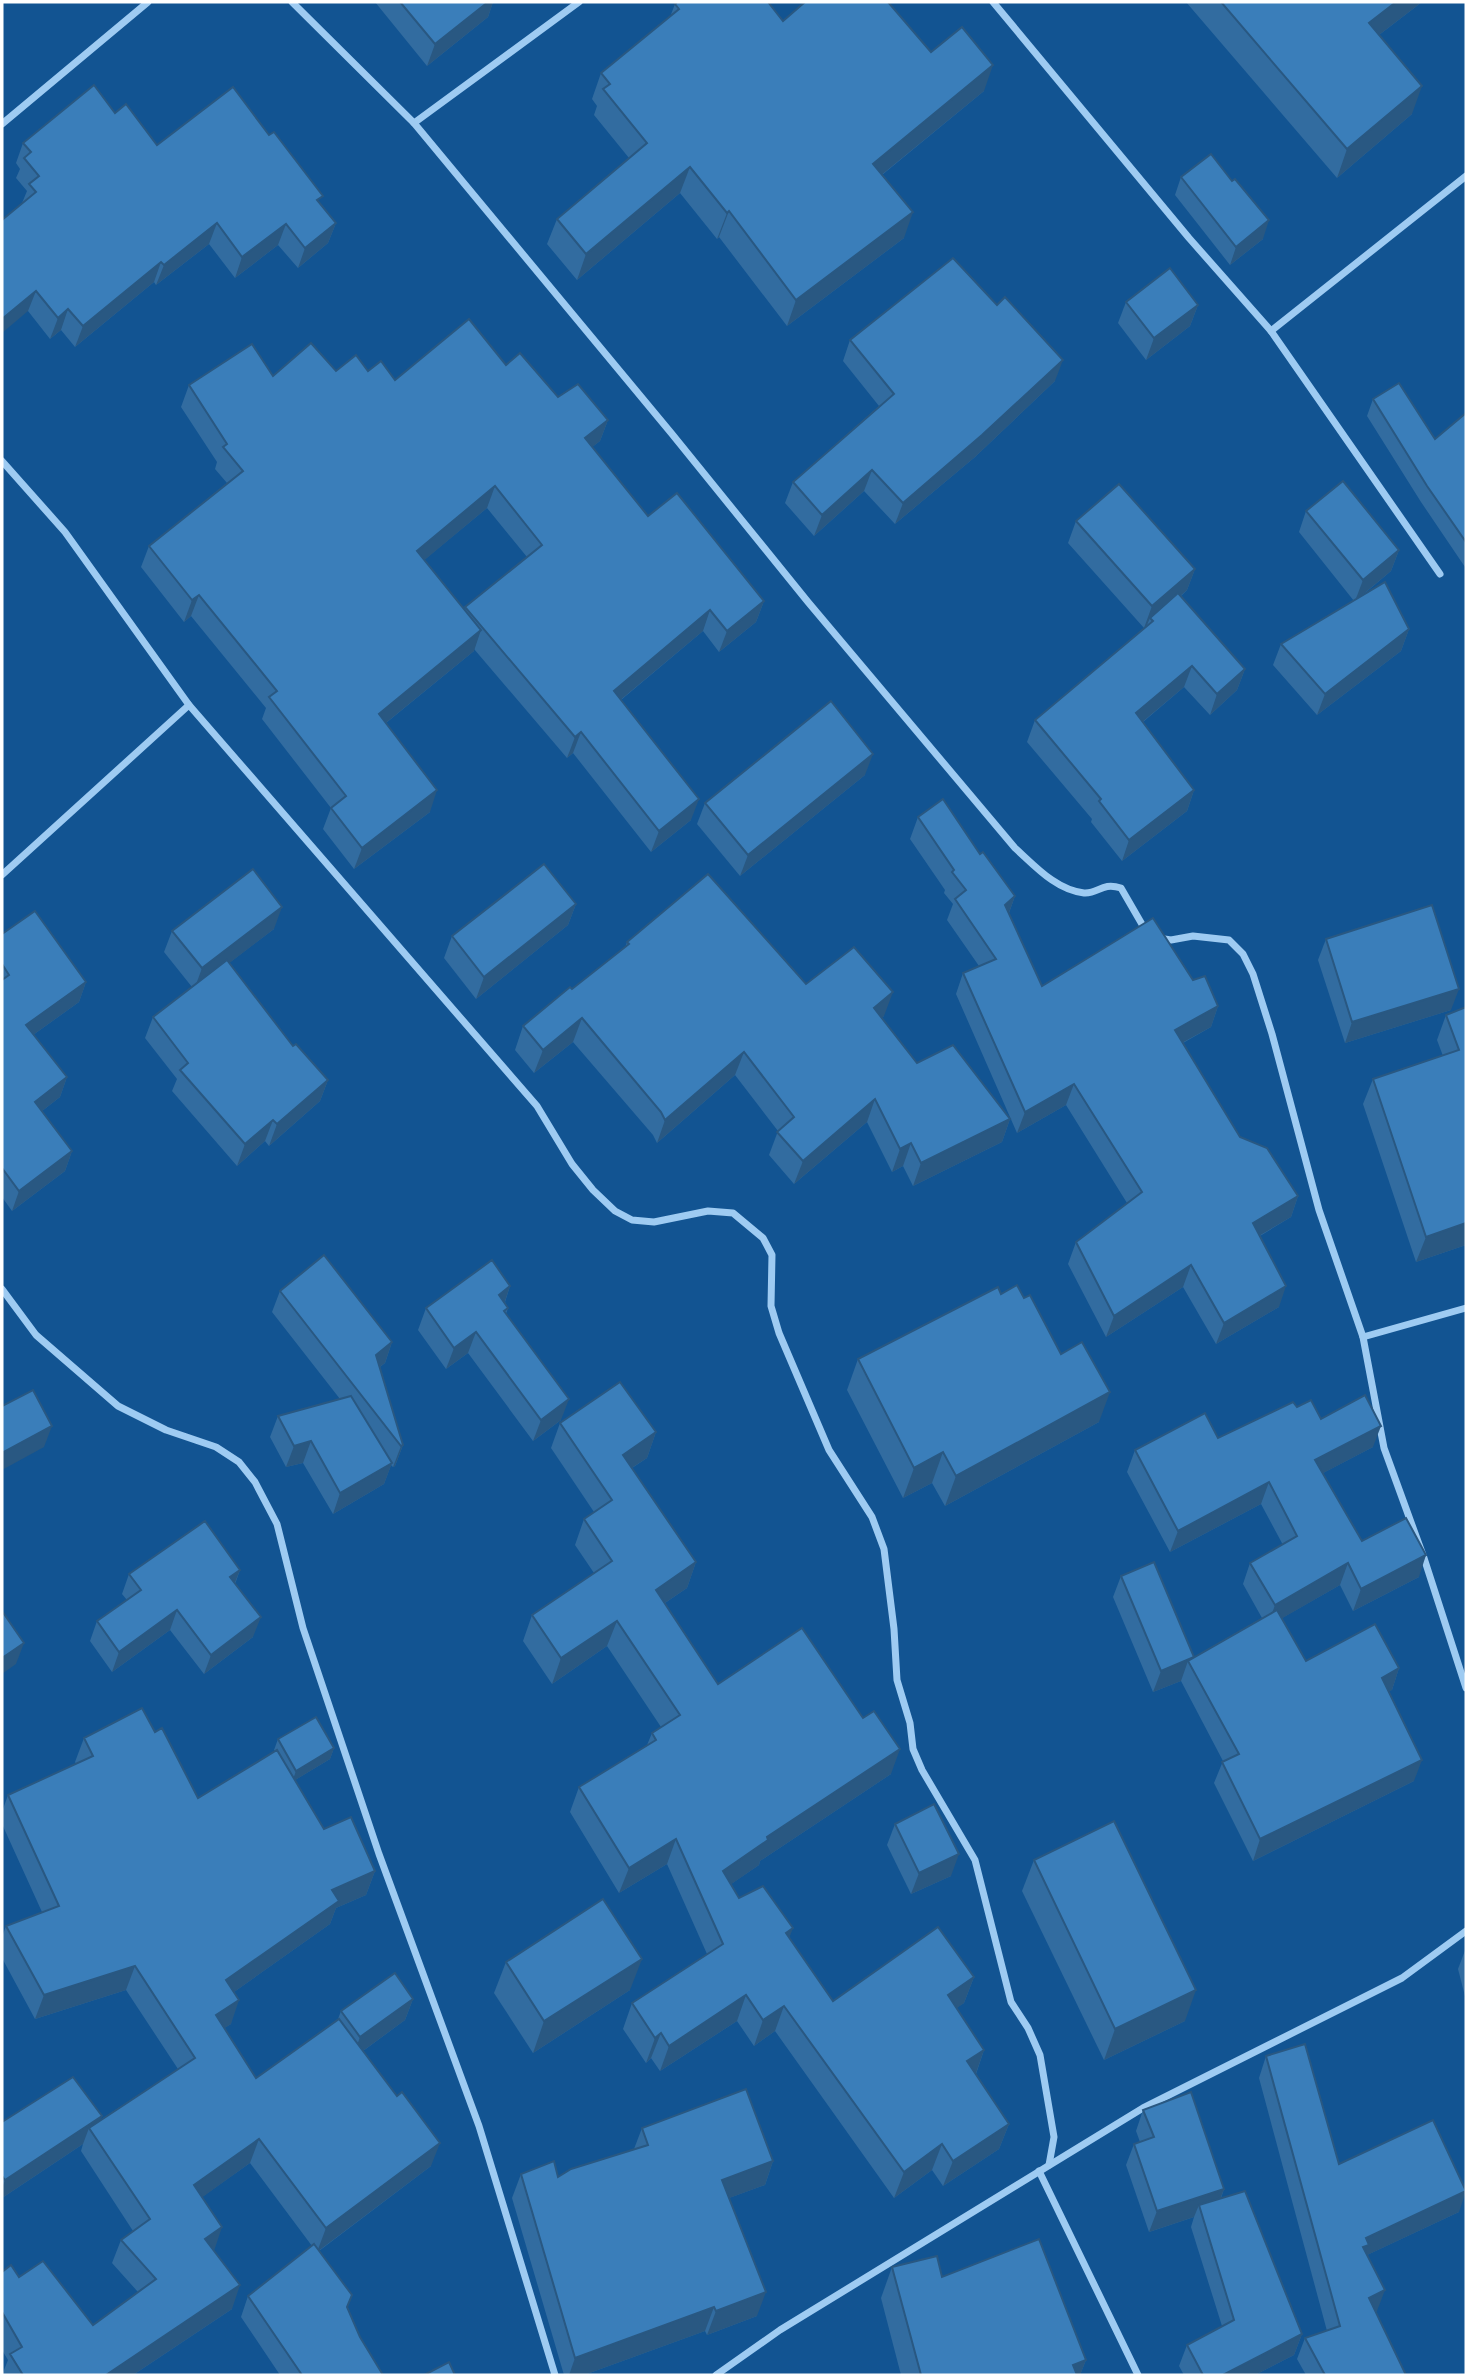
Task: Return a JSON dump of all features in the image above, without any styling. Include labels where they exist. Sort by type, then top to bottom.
[{"type":"street","points":[[2,124],[148,2]]},
{"type":"street","points":[[292,2],[415,123],[808,602],[1015,848],[1046,876],[1070,889],[1087,893],[1110,884],[1121,888],[1143,926],[1154,937],[1171,940],[1193,936],[1229,940],[1243,954],[1272,1034],[1319,1210],[1363,1337],[1384,1448],[1466,1688]]},
{"type":"street","points":[[415,123],[579,2]]},
{"type":"street","points":[[993,2],[1189,238],[1271,331],[1440,574]]},
{"type":"street","points":[[1271,331],[1466,176]]},
{"type":"street","points":[[2,461],[65,532],[188,705],[537,1106],[572,1164],[593,1190],[615,1211],[632,1220],[654,1222],[708,1211],[733,1213],[764,1238],[772,1255],[771,1306],[779,1333],[829,1450],[872,1517],[884,1549],[897,1680],[910,1723],[914,1749],[922,1770],[975,1860],[1011,2003],[1028,2028],[1040,2056],[1054,2137],[1049,2165]]},
{"type":"street","points":[[2,875],[188,705]]},
{"type":"street","points":[[2,1289],[36,1335],[118,1406],[166,1430],[216,1447],[239,1462],[255,1482],[277,1524],[303,1628],[379,1854],[479,2126],[555,2375]]},
{"type":"street","points":[[1363,1337],[1466,1308]]},
{"type":"street","points":[[716,2375],[780,2330],[1143,2108],[1402,1978],[1466,1931]]},
{"type":"street","points":[[1040,2171],[1138,2375]]},
{"type":"building","points":[[400,2],[488,2],[435,44]]},
{"type":"building","points":[[768,2],[783,21],[805,2],[888,2],[931,52],[962,27],[993,65],[873,164],[913,212],[796,300],[729,211],[727,213],[690,167],[586,254],[557,219],[647,143],[603,89],[610,84],[601,73],[679,9],[675,4]]},
{"type":"building","points":[[1221,2],[1396,2],[1369,23],[1422,86],[1347,149]]},
{"type":"building","points":[[94,85],[115,113],[126,104],[157,145],[233,87],[269,135],[274,132],[323,196],[317,200],[336,223],[305,248],[286,224],[242,257],[217,223],[164,265],[161,262],[83,326],[68,309],[58,318],[36,291],[2,319],[2,220],[36,192],[29,184],[39,176],[24,158],[31,152],[23,143]]},
{"type":"building","points":[[1211,154],[1269,220],[1236,247],[1181,177]]},
{"type":"building","points":[[953,258],[997,305],[1005,297],[1063,360],[903,503],[872,470],[822,515],[793,482],[894,394],[850,340]]},
{"type":"building","points":[[1170,268],[1198,305],[1154,338],[1126,302]]},
{"type":"building","points":[[469,319],[506,365],[520,353],[558,397],[578,384],[608,420],[585,438],[648,516],[677,493],[764,601],[727,631],[710,610],[614,691],[699,799],[659,831],[581,732],[575,737],[465,607],[542,545],[495,486],[417,551],[481,630],[379,714],[437,790],[362,848],[331,808],[346,796],[269,697],[277,691],[199,595],[192,600],[149,546],[243,471],[223,447],[227,444],[189,385],[252,344],[273,376],[311,343],[336,371],[356,355],[368,371],[381,361],[395,380]]},
{"type":"building","points":[[1399,383],[1435,439],[1466,413],[1466,542],[1427,486],[1373,399]]},
{"type":"building","points":[[1343,481],[1399,550],[1363,580],[1306,511]]},
{"type":"building","points":[[1119,484],[1195,569],[1152,606],[1076,521]]},
{"type":"building","points":[[1385,582],[1409,629],[1325,694],[1281,644]]},
{"type":"building","points":[[1178,593],[1245,669],[1217,694],[1192,666],[1136,713],[1194,790],[1129,840],[1099,801],[1101,799],[1035,720],[1153,621],[1150,618]]},
{"type":"building","points":[[831,701],[873,754],[748,855],[705,803]]},
{"type":"building","points":[[943,799],[980,854],[983,852],[1015,896],[1005,905],[1042,986],[1153,918],[1193,980],[1205,976],[1218,1006],[1175,1030],[1240,1137],[1267,1148],[1298,1196],[1253,1223],[1286,1286],[1224,1323],[1191,1265],[1114,1316],[1076,1242],[1142,1192],[1074,1084],[1025,1112],[963,973],[996,959],[955,899],[966,890],[918,817]]},
{"type":"building","points":[[544,864],[576,904],[484,977],[452,936]]},
{"type":"building","points":[[253,869],[282,907],[202,968],[172,931]]},
{"type":"building","points":[[708,874],[806,984],[854,947],[893,992],[874,1008],[917,1063],[953,1045],[1010,1119],[921,1163],[911,1143],[900,1149],[875,1099],[803,1161],[777,1132],[794,1117],[744,1052],[665,1120],[582,1018],[543,1050],[523,1026],[629,944],[627,942]]},
{"type":"building","points":[[1432,905],[1459,989],[1352,1022],[1326,939]]},
{"type":"building","points":[[35,911],[86,982],[26,1025],[67,1077],[35,1102],[72,1151],[19,1191],[2,1168],[2,980],[9,975],[2,964],[2,934]]},
{"type":"building","points":[[227,960],[293,1046],[296,1044],[328,1080],[277,1124],[273,1120],[245,1144],[180,1070],[188,1063],[153,1017]]},
{"type":"building","points":[[1466,1007],[1466,1223],[1426,1237],[1373,1079],[1459,1050],[1446,1015]]},
{"type":"building","points":[[324,1255],[392,1342],[376,1355],[403,1445],[401,1446],[280,1291]]},
{"type":"building","points":[[492,1260],[510,1286],[499,1295],[508,1308],[504,1311],[569,1399],[541,1420],[476,1332],[454,1348],[426,1308]]},
{"type":"building","points":[[1017,1285],[1024,1298],[1030,1295],[1061,1354],[1082,1342],[1110,1392],[956,1476],[943,1452],[914,1468],[858,1359],[998,1287],[1001,1294]]},
{"type":"building","points":[[620,1382],[656,1432],[623,1455],[696,1562],[656,1590],[718,1684],[802,1628],[863,1718],[874,1711],[900,1749],[767,1837],[768,1840],[723,1871],[739,1898],[763,1886],[793,1928],[786,1933],[833,2001],[938,1927],[974,1977],[948,1995],[984,2050],[967,2061],[1009,2124],[953,2161],[942,2144],[904,2172],[784,2006],[763,2020],[746,1995],[669,2046],[661,2033],[655,2038],[632,2003],[723,1944],[676,1839],[629,1868],[579,1787],[656,1740],[652,1733],[680,1715],[617,1621],[561,1658],[532,1615],[612,1561],[584,1519],[612,1500],[560,1423]]},
{"type":"building","points":[[33,1390],[52,1426],[2,1453],[2,1406]]},
{"type":"building","points":[[1365,1395],[1381,1426],[1315,1460],[1362,1541],[1406,1518],[1426,1555],[1361,1589],[1348,1563],[1275,1605],[1250,1563],[1297,1536],[1269,1482],[1178,1531],[1135,1450],[1205,1413],[1218,1438],[1293,1402],[1297,1407],[1311,1400],[1321,1419]]},
{"type":"building","points":[[351,1396],[392,1463],[340,1493],[311,1441],[294,1446],[278,1416]]},
{"type":"building","points":[[205,1521],[240,1570],[230,1577],[261,1617],[211,1655],[177,1610],[119,1652],[97,1621],[141,1590],[129,1574]]},
{"type":"building","points":[[1154,1562],[1194,1657],[1161,1671],[1121,1576]]},
{"type":"building","points":[[1277,1610],[1306,1661],[1375,1624],[1399,1668],[1382,1678],[1422,1760],[1260,1839],[1222,1762],[1239,1754],[1188,1661]]},
{"type":"building","points":[[2,1611],[24,1643],[2,1658]]},
{"type":"building","points":[[142,1708],[155,1732],[162,1728],[198,1798],[277,1750],[324,1829],[351,1817],[375,1871],[332,1890],[339,1901],[226,1980],[239,2000],[216,2015],[256,2078],[339,2019],[397,2096],[402,2092],[440,2143],[326,2228],[259,2139],[194,2185],[222,2227],[205,2239],[240,2285],[106,2375],[23,2375],[10,2354],[22,2347],[2,2312],[2,2272],[11,2265],[19,2277],[43,2261],[93,2325],[156,2279],[121,2240],[150,2219],[89,2128],[195,2058],[135,1966],[44,1995],[6,1926],[59,1906],[8,1795],[93,1756],[84,1738]]},
{"type":"building","points":[[316,1717],[334,1748],[296,1771],[278,1739]]},
{"type":"building","points":[[934,1804],[959,1854],[919,1873],[895,1824]]},
{"type":"building","points":[[1114,1821],[1196,1990],[1115,2029],[1034,1860]]},
{"type":"building","points":[[603,1899],[642,1959],[544,2021],[506,1962]]},
{"type":"building","points":[[395,1973],[413,1999],[360,2037],[341,2011]]},
{"type":"building","points":[[1305,2044],[1339,2164],[1433,2120],[1466,2191],[1366,2238],[1369,2245],[1363,2247],[1385,2290],[1369,2298],[1406,2375],[1325,2375],[1305,2338],[1340,2326],[1266,2056]]},
{"type":"building","points":[[73,2077],[102,2116],[5,2180],[2,2176],[2,2122]]},
{"type":"building","points":[[746,2089],[773,2161],[722,2180],[766,2292],[716,2311],[714,2307],[575,2358],[521,2174],[554,2161],[558,2177],[571,2169],[648,2145],[642,2128]]},
{"type":"building","points":[[1191,2092],[1224,2189],[1157,2211],[1134,2144],[1154,2137],[1143,2110]]},
{"type":"building","points":[[1245,2191],[1302,2334],[1223,2375],[1203,2375],[1187,2345],[1234,2320],[1199,2205]]},
{"type":"building","points":[[1039,2239],[1086,2360],[1073,2365],[1077,2375],[921,2375],[892,2267],[937,2256],[942,2277]]},
{"type":"building","points":[[314,2244],[352,2295],[347,2307],[360,2337],[383,2375],[302,2375],[248,2296]]},
{"type":"building","points":[[449,2362],[455,2375],[424,2375]]}]
